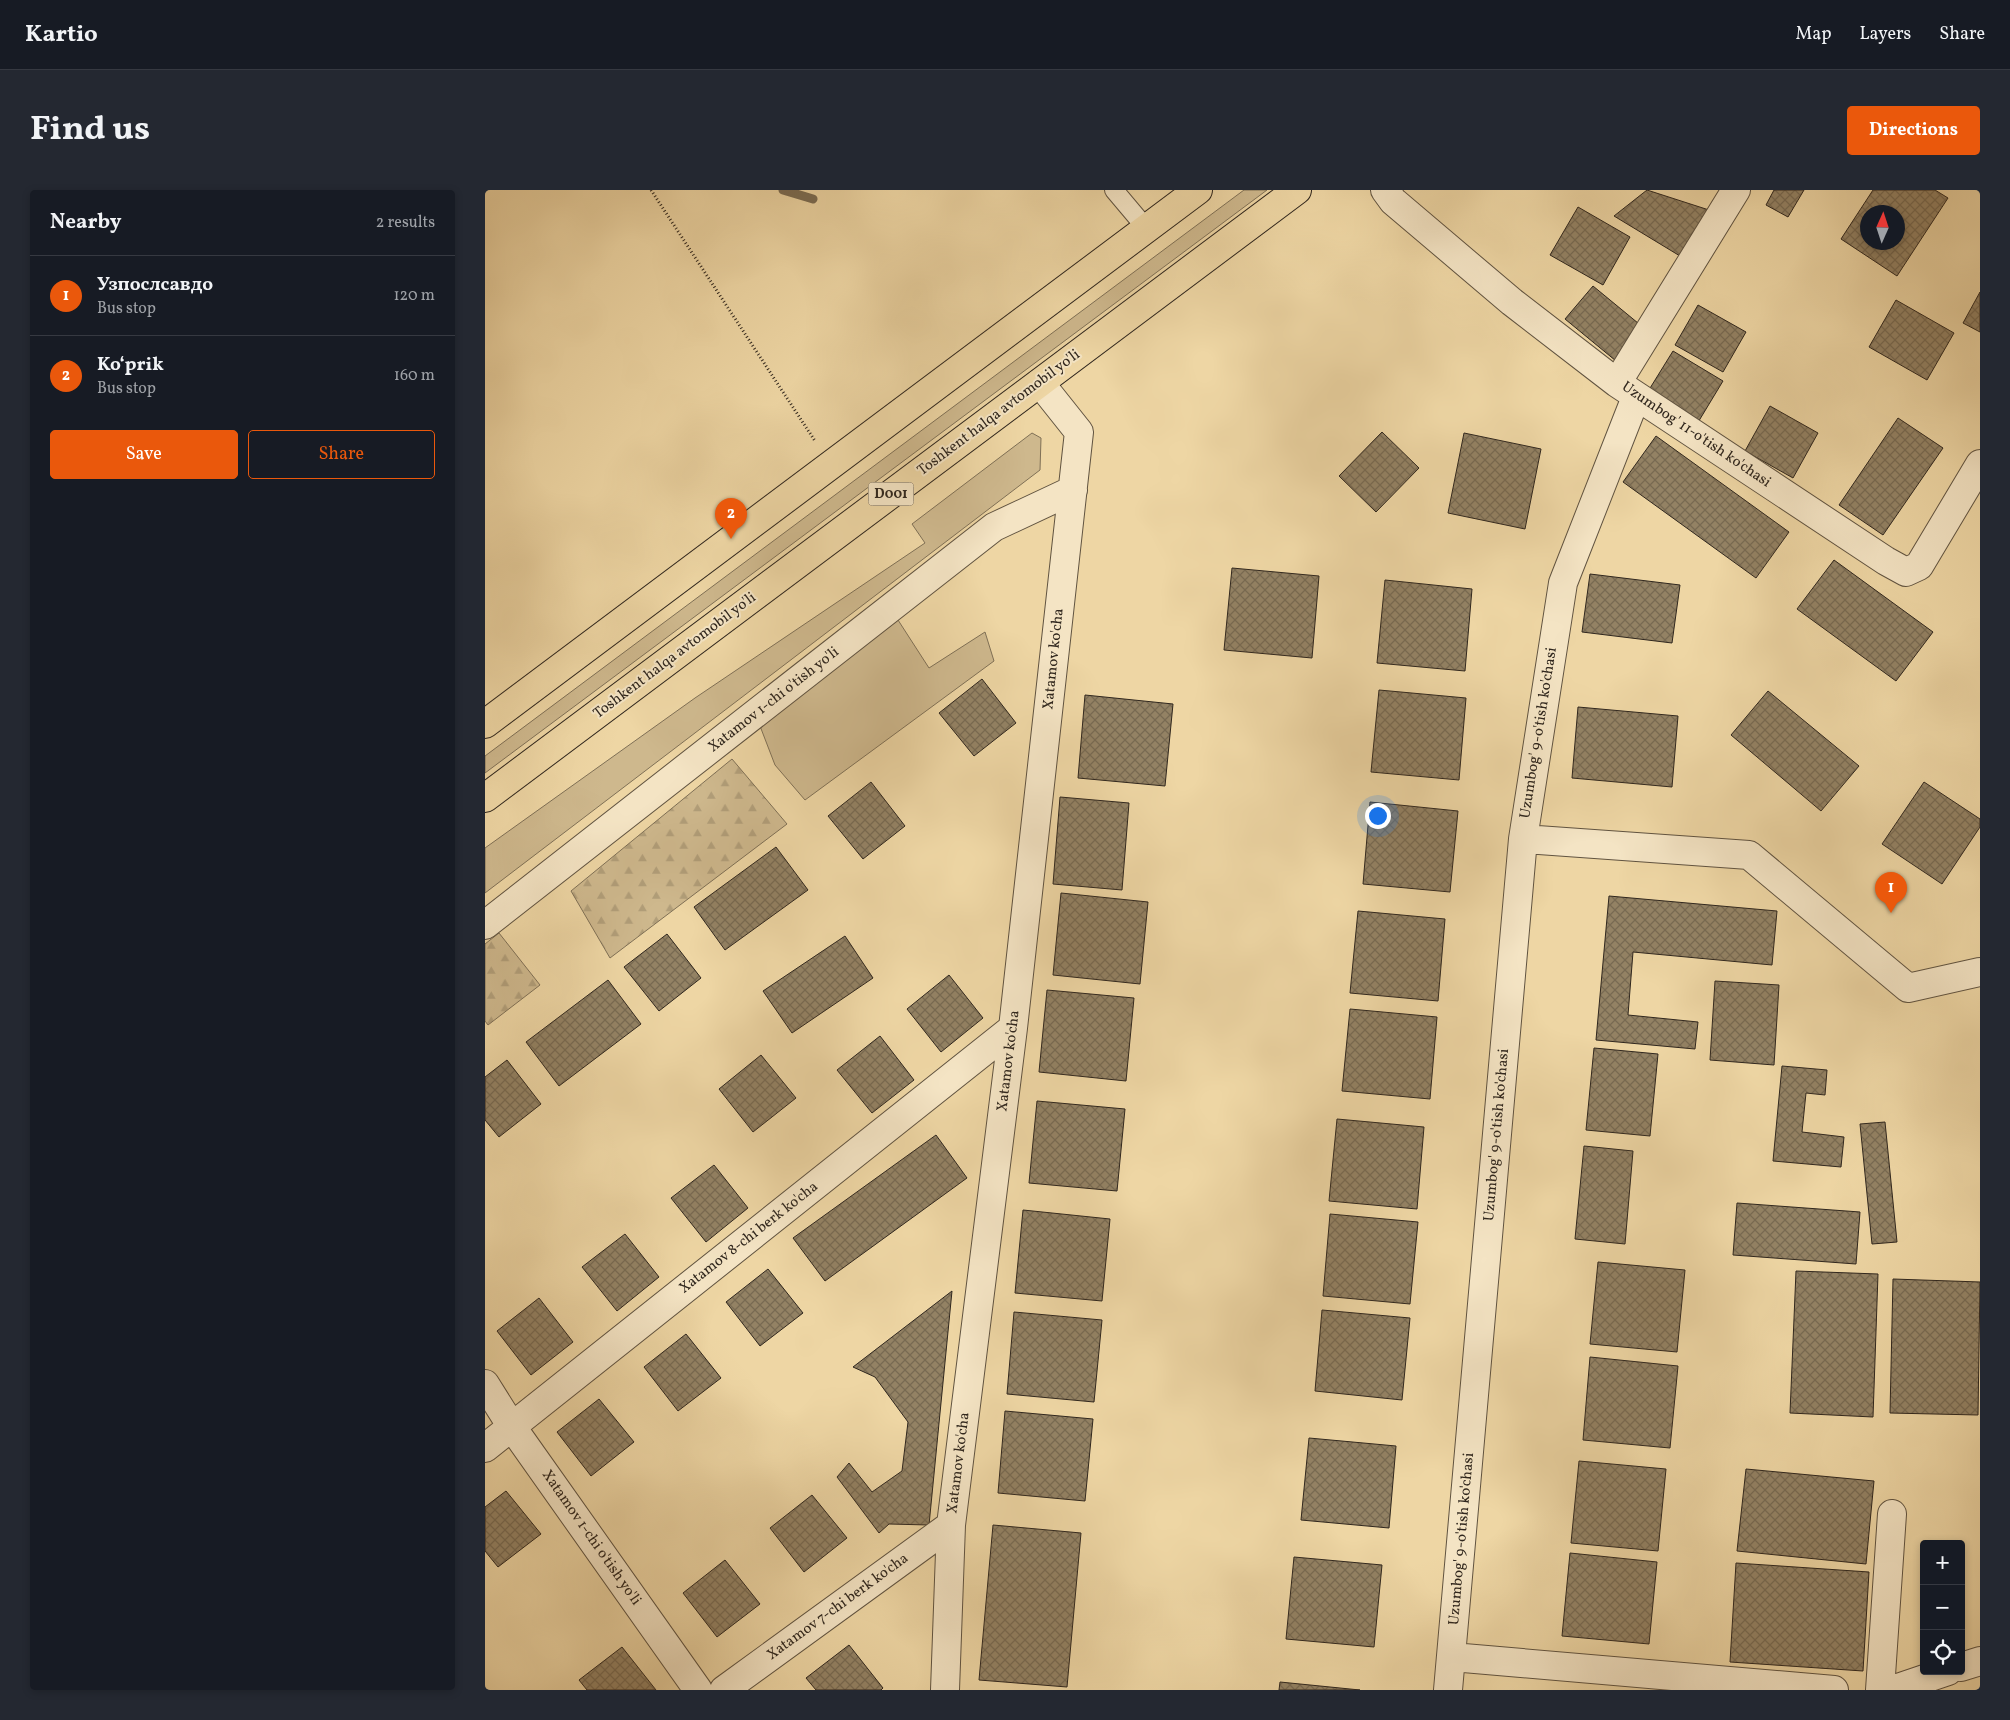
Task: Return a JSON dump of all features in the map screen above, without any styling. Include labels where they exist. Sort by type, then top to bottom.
[{"type":"highway","points":[[485,724],[1197,190]]},
{"type":"highway","name":"Toshkent halqa avtomobil yo'li","points":[[485,798],[1297,190]]},
{"type":"street","name":"Uzumbog' 9-o'tish ko'chasi","points":[[1448,1690],[1523,838],[1563,583],[1627,390],[1737,190]]},
{"type":"street","name":"Uzumbog' 11-o'tish ko'chasi","points":[[1395,194],[1512,302],[1627,390],[1886,561],[1906,572],[1919,566],[1980,464]]},
{"type":"street","name":"Xatamov ko'cha","points":[[945,1690],[951,1525],[1013,1028],[1079,432],[1040,382]]},
{"type":"street","name":"Xatamov 1-chi o'tish yo'li","points":[[485,925],[994,527],[1073,490]]},
{"type":"street","points":[[1523,838],[1749,855],[1908,988],[1980,972]]},
{"type":"street","name":"Xatamov 8-chi berk ko'cha","points":[[485,1448],[1013,1028]]},
{"type":"street","name":"Xatamov 1-chi o'tish yo'li","points":[[485,1384],[512,1427],[698,1690]]},
{"type":"street","points":[[1880,1690],[1892,1514]]},
{"type":"street","name":"Xatamov 7-chi berk ko'cha","points":[[724,1690],[951,1525]]},
{"type":"street","points":[[1452,1657],[1833,1690]]},
{"type":"street","points":[[1965,1666],[1980,1661]]},
{"type":"street","points":[[1892,1690],[1936,1675]]},
{"type":"lane","points":[[1114,190],[1146,228]]},
{"type":"path","points":[[651,190],[830,465]]},
{"type":"green space","points":[[1244,190],[1267,190],[485,773],[485,756]]},
{"type":"green space","points":[[1032,433],[1041,438],[1040,470],[485,893],[485,848],[695,698],[925,543],[912,524]]},
{"type":"green space","points":[[898,620],[929,668],[985,632],[994,661],[805,800],[775,765],[760,726]]},
{"type":"green space","points":[[732,759],[787,824],[610,958],[571,891]]},
{"type":"green space","points":[[499,933],[540,985],[488,1025],[485,1021],[485,944]]},
{"type":"building","points":[[1647,190],[1709,210],[1680,256],[1614,216]]},
{"type":"building","points":[[1774,190],[1804,190],[1788,217],[1766,205]]},
{"type":"building","points":[[1873,190],[1935,190],[1948,198],[1897,276],[1841,239],[1860,210],[1860,250],[1905,250],[1905,205],[1863,205]]},
{"type":"building","points":[[1578,207],[1630,237],[1603,285],[1550,255]]},
{"type":"building","points":[[1593,286],[1644,328],[1616,361],[1565,319]]},
{"type":"building","points":[[1980,292],[1980,332],[1963,323]]},
{"type":"building","points":[[1896,300],[1954,333],[1927,380],[1869,347]]},
{"type":"building","points":[[1698,305],[1746,332],[1723,372],[1675,345]]},
{"type":"building","points":[[1673,351],[1723,381],[1697,424],[1647,393]]},
{"type":"building","points":[[1770,406],[1818,433],[1793,478],[1745,451]]},
{"type":"building","points":[[1898,418],[1943,448],[1883,535],[1839,505]]},
{"type":"building","points":[[1382,432],[1419,468],[1376,512],[1339,476]]},
{"type":"building","points":[[1464,433],[1541,449],[1525,529],[1448,513]]},
{"type":"building","points":[[1656,436],[1789,532],[1756,578],[1623,482]]},
{"type":"building","points":[[1834,560],[1933,632],[1896,681],[1797,609]]},
{"type":"building","points":[[1232,568],[1319,576],[1312,658],[1224,650]]},
{"type":"building","points":[[1590,574],[1680,585],[1672,643],[1582,632]]},
{"type":"building","points":[[1385,580],[1472,589],[1465,671],[1377,663]]},
{"type":"building","points":[[982,679],[1016,723],[974,756],[939,713]]},
{"type":"building","points":[[1379,690],[1466,698],[1459,780],[1371,772]]},
{"type":"building","points":[[1768,691],[1859,766],[1821,811],[1731,735]]},
{"type":"building","points":[[1085,695],[1173,704],[1165,786],[1078,778]]},
{"type":"building","points":[[1578,707],[1678,716],[1672,787],[1572,778]]},
{"type":"building","points":[[871,782],[905,826],[863,859],[828,816]]},
{"type":"building","points":[[1924,782],[1980,819],[1980,827],[1942,884],[1882,844]]},
{"type":"building","points":[[1060,797],[1129,803],[1122,890],[1053,884]]},
{"type":"building","points":[[1370,802],[1458,811],[1450,892],[1363,884]]},
{"type":"building","points":[[776,847],[808,890],[725,950],[694,907]]},
{"type":"building","points":[[1061,893],[1148,902],[1140,984],[1053,975]]},
{"type":"building","points":[[1609,896],[1777,911],[1772,965],[1633,952],[1628,1015],[1698,1022],[1695,1049],[1596,1040]]},
{"type":"building","points":[[1358,911],[1445,919],[1438,1001],[1350,993]]},
{"type":"building","points":[[667,934],[701,978],[659,1011],[624,967]]},
{"type":"building","points":[[845,936],[873,978],[792,1033],[763,991]]},
{"type":"building","points":[[949,975],[983,1018],[941,1052],[907,1009]]},
{"type":"building","points":[[608,980],[641,1024],[559,1086],[526,1042]]},
{"type":"building","points":[[1715,981],[1779,985],[1774,1065],[1710,1060]]},
{"type":"building","points":[[1047,990],[1134,998],[1126,1081],[1039,1072]]},
{"type":"building","points":[[1350,1009],[1437,1017],[1430,1099],[1342,1091]]},
{"type":"building","points":[[880,1036],[914,1080],[872,1113],[837,1070]]},
{"type":"building","points":[[1594,1048],[1658,1054],[1650,1136],[1586,1130]]},
{"type":"building","points":[[761,1055],[796,1098],[753,1132],[719,1089]]},
{"type":"building","points":[[507,1060],[541,1104],[499,1137],[485,1120],[485,1077]]},
{"type":"building","points":[[1782,1066],[1827,1070],[1825,1095],[1806,1093],[1802,1132],[1844,1137],[1841,1167],[1773,1161]]},
{"type":"building","points":[[1037,1101],[1125,1109],[1117,1191],[1029,1183]]},
{"type":"building","points":[[1337,1119],[1424,1127],[1417,1209],[1329,1201]]},
{"type":"building","points":[[1885,1122],[1897,1242],[1872,1244],[1860,1124]]},
{"type":"building","points":[[936,1135],[967,1178],[825,1281],[793,1238]]},
{"type":"building","points":[[1584,1146],[1633,1151],[1625,1244],[1575,1239]]},
{"type":"building","points":[[714,1165],[748,1208],[706,1242],[671,1198]]},
{"type":"building","points":[[1737,1203],[1860,1212],[1856,1264],[1733,1255]]},
{"type":"building","points":[[1023,1210],[1110,1219],[1102,1301],[1015,1293]]},
{"type":"building","points":[[1330,1214],[1418,1222],[1410,1304],[1323,1296]]},
{"type":"building","points":[[625,1234],[659,1277],[617,1311],[582,1267]]},
{"type":"building","points":[[1598,1262],[1685,1270],[1677,1352],[1590,1344]]},
{"type":"building","points":[[768,1269],[803,1313],[760,1346],[726,1302]]},
{"type":"building","points":[[1796,1271],[1878,1274],[1873,1417],[1790,1413]]},
{"type":"building","points":[[1893,1279],[1980,1282],[1978,1415],[1890,1413]]},
{"type":"building","points":[[952,1291],[929,1525],[889,1524],[879,1533],[837,1477],[849,1463],[872,1492],[902,1471],[908,1422],[875,1377],[853,1367]]},
{"type":"building","points":[[539,1298],[573,1342],[531,1375],[497,1331]]},
{"type":"building","points":[[1322,1310],[1410,1318],[1402,1400],[1315,1391]]},
{"type":"building","points":[[1014,1312],[1102,1320],[1094,1402],[1007,1394]]},
{"type":"building","points":[[686,1334],[721,1378],[678,1411],[644,1367]]},
{"type":"building","points":[[1590,1357],[1678,1366],[1670,1448],[1583,1440]]},
{"type":"building","points":[[599,1399],[634,1442],[591,1476],[557,1432]]},
{"type":"building","points":[[1005,1411],[1093,1419],[1085,1501],[998,1493]]},
{"type":"building","points":[[1309,1438],[1396,1446],[1389,1528],[1301,1520]]},
{"type":"building","points":[[1579,1461],[1666,1469],[1658,1551],[1571,1543]]},
{"type":"building","points":[[1746,1469],[1874,1481],[1866,1564],[1737,1551]]},
{"type":"building","points":[[506,1491],[541,1534],[498,1567],[485,1551],[485,1507]]},
{"type":"building","points":[[812,1495],[847,1538],[804,1572],[770,1528]]},
{"type":"building","points":[[993,1525],[1081,1533],[1067,1687],[979,1680]]},
{"type":"building","points":[[1570,1553],[1657,1562],[1649,1644],[1562,1636]]},
{"type":"building","points":[[1294,1557],[1382,1565],[1374,1647],[1286,1639]]},
{"type":"building","points":[[725,1560],[760,1604],[717,1637],[683,1593]]},
{"type":"building","points":[[1736,1563],[1869,1572],[1863,1671],[1730,1662]]},
{"type":"building","points":[[849,1645],[883,1688],[881,1690],[816,1690],[806,1678]]},
{"type":"building","points":[[622,1647],[656,1690],[587,1690],[579,1680]]},
{"type":"building","points":[[1280,1682],[1360,1690],[1279,1690]]},
{"type":"waterway","points":[[783,190],[813,199]]},
{"type":"place","name":"Koʻprik","points":[[731,539]]},
{"type":"place","name":"Узпослсавдо","points":[[1891,913]]}]
